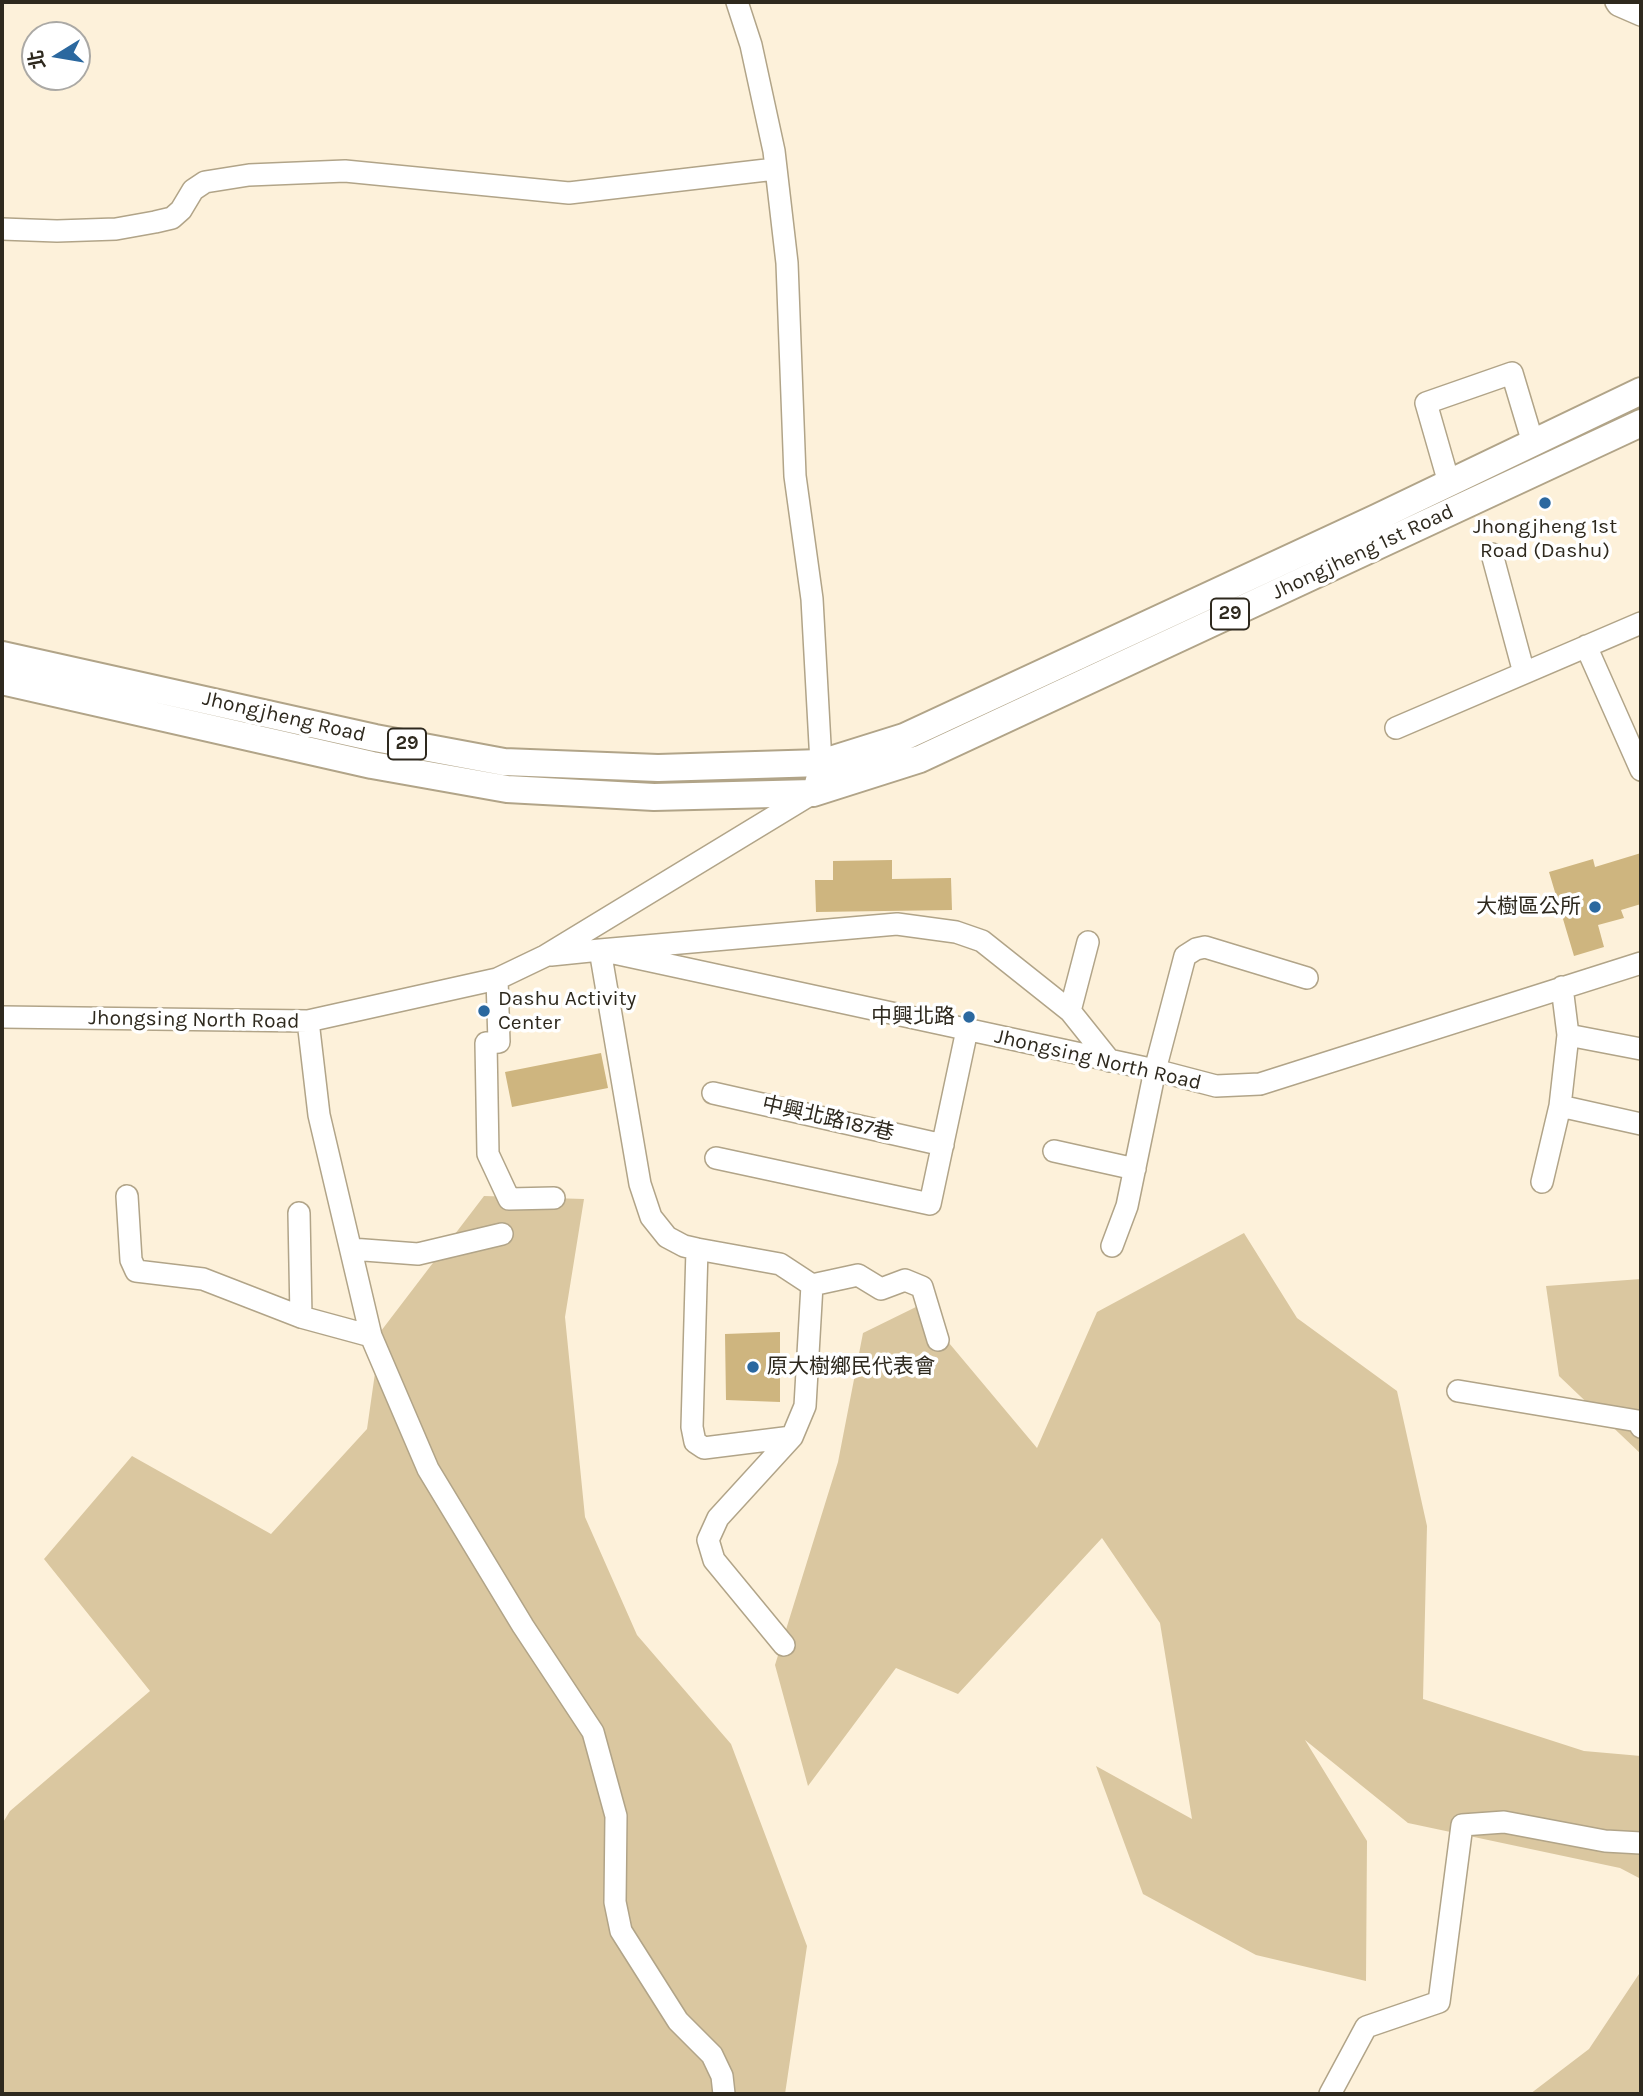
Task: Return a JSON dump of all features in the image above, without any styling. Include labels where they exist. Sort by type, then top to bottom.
[{"type":"main road","name":"Jhongjheng 1st Road","points":[[821,763],[904,737],[1641,391]]},
{"type":"main road","name":"Jhongjheng 1st Road","points":[[813,793],[920,759],[1641,423]]},
{"type":"main road","name":"Jhongjheng Road","points":[[2,655],[375,738],[504,762],[658,768],[821,763]]},
{"type":"main road","name":"Jhongjheng Road","points":[[2,681],[372,765],[507,789],[654,797],[813,793]]},
{"type":"street","points":[[737,2],[751,45],[774,151],[787,263],[795,476],[812,599],[821,763],[813,793]]},
{"type":"street","points":[[1616,2],[1641,15]]},
{"type":"street","points":[[2,229],[57,232],[116,229],[155,222],[172,218],[181,210],[193,190],[205,182],[249,175],[345,171],[569,194],[775,169]]},
{"type":"street","points":[[1449,483],[1426,403],[1511,373],[1533,443]]},
{"type":"street","points":[[1492,554],[1524,673]]},
{"type":"street","points":[[1396,728],[1641,623]]},
{"type":"street","points":[[1586,646],[1641,766]]},
{"type":"street","name":"Jhongsing North Road","points":[[2,1017],[308,1021],[496,979],[545,956],[813,793]]},
{"type":"street","points":[[938,1340],[922,1287],[905,1280],[881,1289],[859,1275],[812,1285],[780,1264],[684,1246],[667,1237],[650,1217],[640,1184],[600,950],[897,924],[956,932],[982,942],[1070,1011],[1110,1061]]},
{"type":"street","points":[[1070,1011],[1088,942]]},
{"type":"street","points":[[1112,1246],[1127,1206],[1155,1070],[1185,956],[1205,947],[1307,978]]},
{"type":"street","name":"Jhongsing North Road","points":[[545,956],[600,950],[1155,1070],[1216,1086],[1260,1084],[1641,963]]},
{"type":"street","points":[[496,979],[499,1042],[486,1043],[488,1154],[509,1199],[554,1198]]},
{"type":"street","points":[[1542,1182],[1560,1106],[1568,1035],[1562,987]]},
{"type":"street","points":[[308,1021],[319,1115],[371,1336],[428,1469],[523,1626],[593,1732],[616,1816],[615,1902],[621,1931],[678,2021],[712,2056],[722,2076],[724,2094]]},
{"type":"street","points":[[716,1158],[930,1204],[967,1030]]},
{"type":"street","points":[[1568,1035],[1641,1049]]},
{"type":"street","name":"中興北路187巷","points":[[713,1093],[943,1146]]},
{"type":"street","points":[[1560,1106],[1641,1124]]},
{"type":"street","points":[[1054,1151],[1135,1169]]},
{"type":"street","points":[[127,1196],[131,1260],[136,1271],[203,1279],[301,1317],[371,1336]]},
{"type":"street","points":[[299,1213],[301,1317]]},
{"type":"street","points":[[351,1249],[418,1254],[502,1234]]},
{"type":"street","points":[[697,1249],[692,1427],[695,1442],[704,1448],[792,1437]]},
{"type":"street","points":[[784,1645],[714,1560],[708,1540],[718,1518],[792,1437],[805,1406],[812,1285]]},
{"type":"street","points":[[1458,1391],[1638,1421],[1641,1427]]},
{"type":"street","points":[[1330,2094],[1366,2027],[1439,2002],[1462,1825],[1504,1822],[1605,1841],[1641,1843]]},
{"type":"shaded area","points":[[484,1196],[584,1199],[565,1317],[585,1517],[637,1635],[731,1744],[807,1946],[785,2094],[2,2094],[2,1824],[10,1811],[150,1691],[44,1559],[132,1456],[271,1534],[367,1429],[381,1331]]},
{"type":"shaded area","points":[[1244,1233],[1297,1318],[1397,1391],[1427,1526],[1423,1699],[1584,1751],[1641,1756],[1641,1879],[1620,1868],[1408,1823],[1305,1740],[1367,1841],[1366,1981],[1256,1955],[1143,1894],[1096,1766],[1192,1819],[1160,1623],[1102,1538],[958,1694],[896,1668],[808,1786],[775,1665],[838,1462],[863,1333],[918,1306],[1037,1448],[1097,1312]]},
{"type":"shaded area","points":[[1641,1279],[1641,1454],[1559,1376],[1546,1286]]},
{"type":"shaded area","points":[[1641,1971],[1641,2094],[1530,2094],[1589,2049]]},
{"type":"building","name":"大樹區公所","points":[[1641,853],[1641,904],[1621,910],[1624,918],[1598,925],[1604,947],[1574,956],[1549,872],[1593,859],[1595,867]]},
{"type":"building","points":[[892,860],[892,879],[951,878],[952,910],[816,912],[815,880],[833,880],[833,861]]},
{"type":"building","points":[[601,1053],[608,1088],[512,1107],[505,1072]]},
{"type":"building","name":"原大樹鄉民代表會","points":[[780,1332],[780,1402],[726,1400],[725,1334]]},
{"type":"place","name":"Jhongjheng 1st Road (Dashu)","points":[[1545,503]]},
{"type":"place","name":"大樹區公所","points":[[1595,907]]},
{"type":"place","name":"Dashu Activity Center","points":[[484,1011]]},
{"type":"place","name":"中興北路","points":[[969,1017]]},
{"type":"place","name":"原大樹鄉民代表會","points":[[753,1367]]}]
